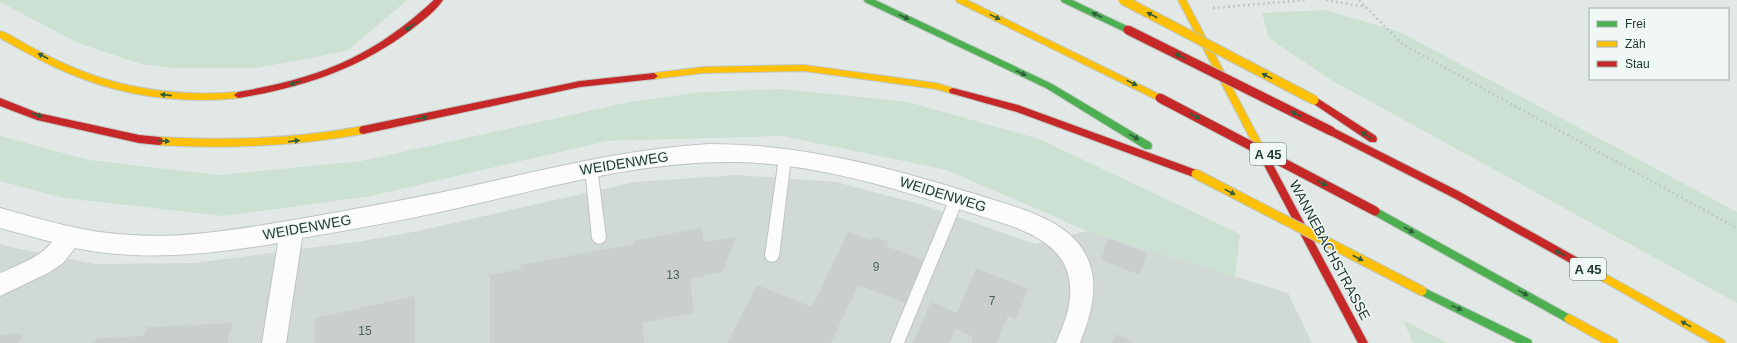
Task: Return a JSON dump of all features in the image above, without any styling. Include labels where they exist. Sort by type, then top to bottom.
[{"type":"main road","points":[[0,34],[62,67],[94,79],[156,94],[188,97],[224,96],[257,92],[293,84],[329,73],[371,53],[400,35],[423,17],[439,0]]},
{"type":"main road","points":[[868,0],[1049,86],[1196,174],[1422,291],[1527,343]]},
{"type":"main road","name":"A 45","points":[[960,0],[1103,68],[1375,211],[1612,343]]},
{"type":"main road","name":"A 45","points":[[1065,0],[1457,195],[1720,343]]},
{"type":"main road","points":[[1124,0],[1314,100],[1457,195]]},
{"type":"main road","name":"WANNEBACHSTRASSE","points":[[1182,0],[1363,343]]},
{"type":"main road","points":[[0,102],[37,116],[139,139],[189,143],[242,144],[285,142],[328,137],[580,84],[703,70],[804,68],[936,86],[1025,111],[1196,174]]},
{"type":"street","name":"WEIDENWEG","points":[[0,218],[70,237],[125,245],[184,244],[292,230],[391,212],[591,167],[652,158],[740,153],[786,158],[843,166],[879,175],[1010,215],[1055,236],[1074,254],[1080,266],[1082,277],[1080,310],[1068,343]]},
{"type":"street","points":[[274,343],[292,230]]},
{"type":"street","points":[[0,285],[40,266],[55,256],[70,237]]},
{"type":"lane","points":[[772,256],[786,158]]},
{"type":"lane","points":[[591,167],[599,238]]},
{"type":"lane","points":[[897,343],[957,198]]},
{"type":"path","points":[[1188,10],[1306,0]]},
{"type":"path","points":[[1326,0],[1366,7]]},
{"type":"path","points":[[1359,0],[1402,44],[1737,228]]},
{"type":"shaded area","points":[[737,175],[836,182],[923,205],[1035,244],[1087,231],[1288,293],[1312,343],[0,343],[0,244],[95,264],[194,263],[362,241],[413,232],[635,182]]},
{"type":"green space","points":[[0,0],[407,0],[347,51],[257,68],[173,68],[141,64],[78,43],[0,2]]},
{"type":"green space","points":[[1325,10],[1400,32],[1737,212],[1737,303],[1331,80],[1269,38],[1262,13]]},
{"type":"green space","points":[[781,89],[908,102],[1039,139],[1240,234],[1235,277],[1087,231],[947,170],[782,136],[607,141],[371,196],[224,216],[63,198],[0,181],[0,136],[89,160],[219,175],[361,161],[630,102],[702,92]]},
{"type":"green space","points":[[1403,320],[1447,343],[1413,343]]},
{"type":"building","points":[[702,228],[704,242],[736,237],[723,272],[690,279],[694,313],[642,323],[644,343],[490,343],[490,275],[521,269],[520,265],[635,244],[635,240]]},
{"type":"building","points":[[848,232],[871,240],[874,236],[889,242],[886,246],[924,260],[905,303],[858,285],[831,343],[727,343],[757,285],[812,307]]},
{"type":"building","points":[[1108,238],[1147,253],[1140,275],[1101,260]]},
{"type":"building","points":[[976,268],[1028,289],[1016,319],[1008,316],[997,343],[971,343],[973,337],[955,329],[950,343],[913,343],[931,302],[957,313]]},
{"type":"building","points":[[415,296],[415,343],[314,343],[315,318]]},
{"type":"building","points":[[233,323],[227,343],[91,343],[99,338],[143,336],[147,327]]},
{"type":"building","points":[[23,333],[19,343],[0,343],[0,335]]},
{"type":"building","points":[[1116,334],[1134,343],[1112,343]]},
{"type":"traffic: fast","points":[[868,0],[1049,86],[1148,146]]},
{"type":"traffic: fast","points":[[1065,0],[1128,30]]},
{"type":"traffic: fast","points":[[1375,211],[1569,319]]},
{"type":"traffic: fast","points":[[1422,291],[1527,343]]},
{"type":"traffic: slow","points":[[960,0],[1160,98]]},
{"type":"traffic: slow","points":[[1123,0],[1314,100]]},
{"type":"traffic: slow","points":[[1182,0],[1268,164]]},
{"type":"traffic: slow","points":[[0,34],[71,71],[100,82],[119,87],[139,92],[179,97],[199,98],[238,95]]},
{"type":"traffic: slow","points":[[654,76],[703,70],[804,68],[936,86],[953,91]]},
{"type":"traffic: slow","points":[[159,141],[185,143],[261,143],[338,135],[363,130]]},
{"type":"traffic: slow","points":[[1196,174],[1422,291]]},
{"type":"traffic: slow","points":[[1593,271],[1720,343]]},
{"type":"traffic: slow","points":[[1569,319],[1613,343]]},
{"type":"traffic: jam","points":[[238,95],[294,84],[347,65],[371,53],[395,38],[439,0]]},
{"type":"traffic: jam","points":[[1128,30],[1331,131]]},
{"type":"traffic: jam","points":[[363,130],[580,84],[654,76]]},
{"type":"traffic: jam","points":[[953,91],[1018,109],[1196,174]]},
{"type":"traffic: jam","points":[[1160,98],[1375,211]]},
{"type":"traffic: jam","points":[[1314,100],[1373,139]]},
{"type":"traffic: jam","points":[[0,102],[37,116],[139,139],[159,141]]},
{"type":"traffic: jam","points":[[1331,131],[1457,195],[1593,271]]},
{"type":"traffic: jam","points":[[1268,164],[1363,343]]}]
